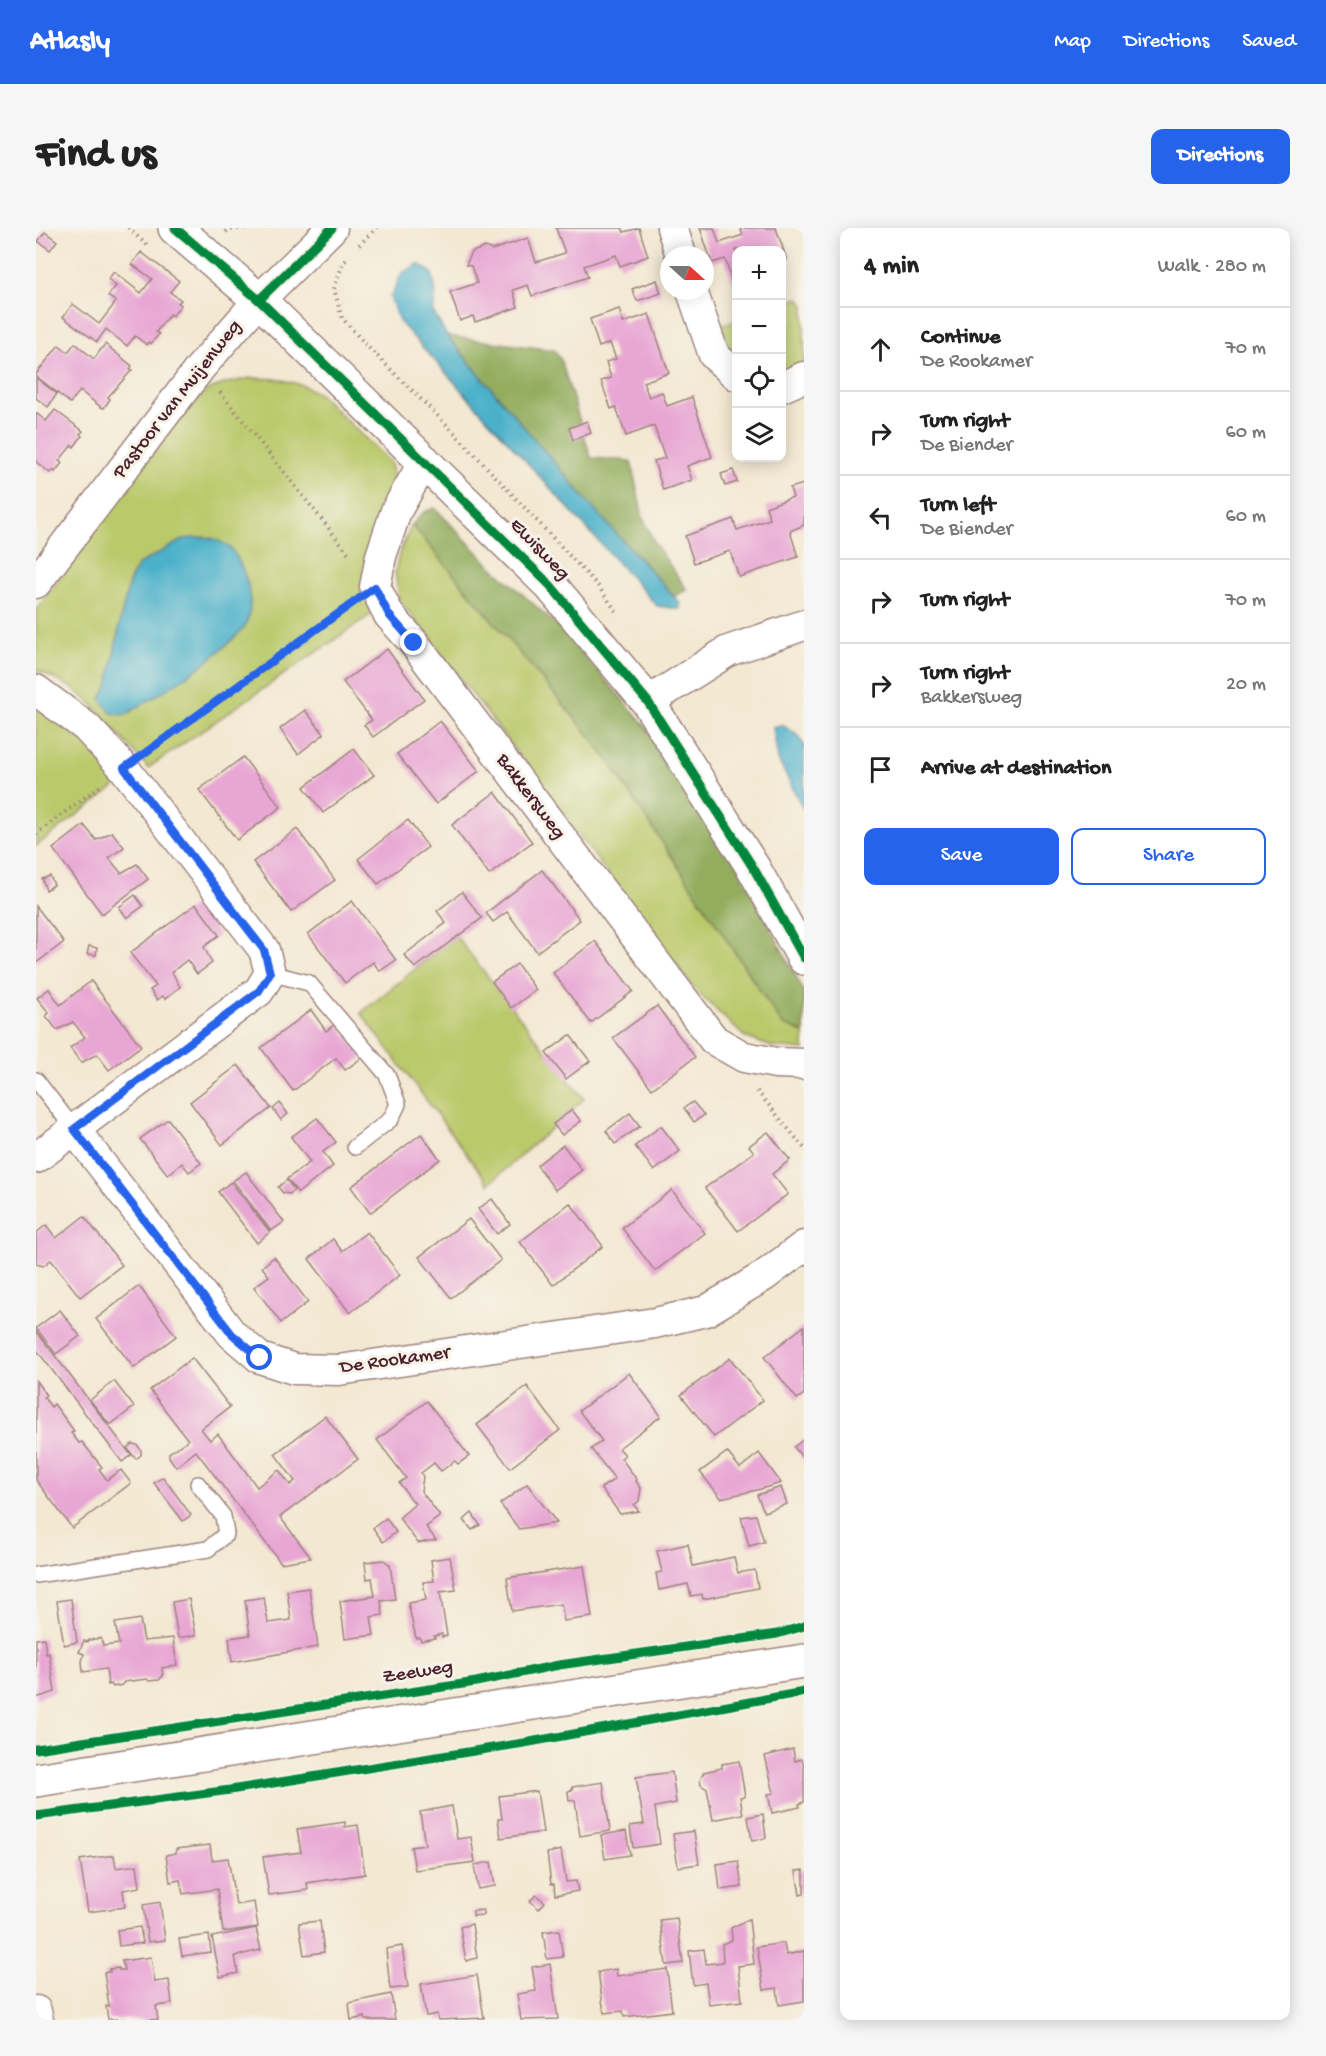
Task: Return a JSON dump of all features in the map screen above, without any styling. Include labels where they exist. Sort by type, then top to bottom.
[{"type":"street","name":"Ewisweg","points":[[175,228],[259,300],[550,585],[648,702],[754,869],[804,958]]},
{"type":"street","name":"Pastoor van Muijenweg","points":[[36,583],[200,368],[259,300],[332,228]]},
{"type":"street","points":[[672,228],[678,246]]},
{"type":"street","points":[[695,300],[714,355],[732,371]]},
{"type":"street","points":[[786,385],[804,377]]},
{"type":"street","points":[[375,587],[381,556],[396,512],[424,460]]},
{"type":"street","name":"Bakkersweg","points":[[375,587],[389,615],[414,643],[714,1040],[744,1057],[776,1063],[804,1064]]},
{"type":"street","points":[[648,702],[728,651],[804,625]]},
{"type":"street","points":[[36,690],[86,727],[124,768],[264,950],[270,973],[259,991],[36,1158]]},
{"type":"street","name":"De Rookamer","points":[[74,1129],[232,1334],[260,1358],[294,1369],[339,1370],[655,1323],[706,1311],[765,1276],[804,1246]]},
{"type":"street","points":[[36,1780],[804,1661]]},
{"type":"street","points":[[36,2011],[38,2020]]},
{"type":"lane","points":[[270,973],[309,983],[387,1075],[398,1104],[391,1119],[355,1147]]},
{"type":"lane","points":[[36,1080],[74,1129]]},
{"type":"lane","points":[[36,1575],[208,1549],[226,1534],[223,1516],[198,1484]]},
{"type":"path","points":[[36,834],[375,587],[200,368]]},
{"type":"path","points":[[752,1085],[804,1148]]},
{"type":"green space","points":[[799,298],[804,305],[804,361],[786,372],[786,354],[786,303]]},
{"type":"green space","points":[[732,321],[732,359],[710,329]]},
{"type":"green space","points":[[447,336],[554,350],[561,360],[591,458],[631,461],[643,518],[655,544],[687,590],[674,596],[593,508]]},
{"type":"green space","points":[[252,378],[278,379],[302,385],[319,394],[391,463],[395,488],[376,611],[148,768],[92,704],[74,689],[36,669],[36,610],[178,419],[207,390]],"holes":[[[184,539],[237,557],[248,584],[245,627],[188,674],[125,715],[101,699],[109,683],[121,617],[132,574],[139,564]]]},
{"type":"green space","points":[[435,508],[489,564],[561,629],[643,723],[729,849],[804,992],[804,1033],[782,1024],[610,763],[412,525],[424,512]]},
{"type":"green space","points":[[412,525],[610,763],[782,1024],[804,1033],[804,1050],[772,1047],[745,1037],[695,990],[399,599],[395,572],[400,551]]},
{"type":"green space","points":[[36,706],[85,742],[120,783],[36,846]]},
{"type":"green space","points":[[456,936],[584,1099],[489,1184],[361,1013]]},
{"type":"water","points":[[419,264],[432,273],[436,292],[433,312],[447,336],[593,508],[680,603],[680,609],[657,606],[399,321],[390,297],[402,273]]},
{"type":"water","points":[[205,537],[225,544],[234,552],[240,564],[250,598],[246,624],[222,649],[182,679],[125,715],[111,713],[101,699],[109,683],[129,583],[139,564],[184,539]]},
{"type":"water","points":[[782,725],[799,736],[804,746],[804,810],[778,760],[773,728]]},
{"type":"building","points":[[556,228],[622,228],[624,232],[639,228],[648,256],[620,266],[616,255],[584,266],[588,277],[532,296],[528,285],[513,290],[518,307],[475,322],[473,316],[460,321],[450,292],[477,283],[471,266],[466,265],[472,252],[485,247],[492,250],[528,238],[536,262],[565,253]]},
{"type":"building","points":[[700,228],[714,228],[719,243],[743,235],[740,228],[776,228],[782,246],[732,246],[732,281],[725,259],[714,262],[714,246],[706,246]]},
{"type":"building","points":[[45,232],[57,241],[50,250],[38,241]]},
{"type":"building","points":[[141,252],[179,281],[170,292],[181,300],[178,303],[181,305],[172,316],[170,314],[156,332],[159,334],[151,344],[149,342],[147,345],[135,336],[127,346],[106,329],[97,342],[63,317],[73,304],[99,324],[116,302],[108,296],[116,286],[108,279],[114,272],[141,293],[152,279],[132,264]]},
{"type":"building","points":[[657,280],[660,293],[637,301],[632,289]]},
{"type":"building","points":[[619,309],[623,323],[649,314],[669,373],[643,382],[649,397],[662,392],[667,406],[692,397],[712,457],[687,466],[692,480],[663,490],[654,461],[665,458],[654,426],[626,436],[616,407],[611,409],[601,381],[611,378],[606,362],[616,359],[610,343],[599,347],[590,319]]},
{"type":"building","points":[[75,343],[94,359],[105,344],[132,366],[130,369],[132,370],[108,397],[110,399],[104,408],[80,391],[70,403],[36,376],[59,345],[68,352]]},
{"type":"building","points":[[36,378],[57,394],[48,407],[36,398]]},
{"type":"building","points":[[55,410],[83,431],[74,447],[72,445],[59,461],[62,463],[55,472],[53,470],[50,473],[36,462],[36,413],[46,421]]},
{"type":"building","points":[[587,421],[591,433],[573,440],[569,428]]},
{"type":"building","points":[[733,470],[737,482],[725,486],[721,474]]},
{"type":"building","points":[[804,484],[804,525],[790,531],[798,557],[739,577],[730,551],[694,563],[685,536],[733,519],[737,530],[770,519],[766,507],[793,497],[790,488]]},
{"type":"building","points":[[387,649],[424,699],[373,737],[364,725],[372,720],[343,682]]},
{"type":"building","points":[[305,710],[324,734],[298,754],[280,729]]},
{"type":"building","points":[[440,721],[479,771],[436,804],[397,754]]},
{"type":"building","points":[[354,749],[374,775],[323,813],[304,787]]},
{"type":"building","points":[[243,757],[281,807],[237,840],[199,790]]},
{"type":"building","points":[[495,792],[532,842],[489,875],[452,825]]},
{"type":"building","points":[[408,820],[428,847],[378,884],[358,859]]},
{"type":"building","points":[[84,825],[96,840],[112,832],[124,847],[109,858],[121,873],[137,864],[148,879],[102,914],[53,849]]},
{"type":"building","points":[[297,829],[335,880],[291,912],[253,862]]},
{"type":"building","points":[[542,870],[580,920],[537,952],[507,912],[493,922],[486,913]]},
{"type":"building","points":[[50,876],[54,885],[46,890],[42,879]]},
{"type":"building","points":[[462,892],[482,918],[415,968],[404,955],[446,923],[437,911]]},
{"type":"building","points":[[135,895],[143,906],[127,918],[119,907]]},
{"type":"building","points":[[352,901],[396,960],[380,971],[373,962],[345,983],[308,934]]},
{"type":"building","points":[[196,904],[219,935],[204,947],[212,963],[197,974],[187,960],[172,972],[180,987],[165,999],[163,996],[157,1000],[150,990],[156,986],[130,953]]},
{"type":"building","points":[[36,906],[64,942],[36,963]]},
{"type":"building","points":[[595,941],[633,991],[591,1023],[553,973]]},
{"type":"building","points":[[89,946],[97,948],[96,955],[87,954]]},
{"type":"building","points":[[517,964],[536,990],[511,1008],[492,982]]},
{"type":"building","points":[[91,981],[141,1046],[109,1070],[97,1054],[81,1063],[70,1048],[85,1037],[73,1022],[57,1030],[46,1016],[49,1013],[37,998],[49,989],[60,1005]]},
{"type":"building","points":[[657,1006],[695,1057],[652,1089],[613,1038]]},
{"type":"building","points":[[311,1010],[326,1031],[337,1023],[363,1057],[345,1070],[336,1058],[293,1091],[261,1048]]},
{"type":"building","points":[[570,1035],[590,1061],[566,1079],[546,1053]]},
{"type":"building","points":[[238,1065],[271,1108],[222,1145],[190,1102]]},
{"type":"building","points":[[693,1102],[704,1115],[694,1122],[684,1108]]},
{"type":"building","points":[[280,1103],[288,1114],[281,1120],[273,1109]]},
{"type":"building","points":[[572,1110],[581,1121],[562,1135],[553,1124]]},
{"type":"building","points":[[630,1113],[640,1126],[615,1144],[606,1131]]},
{"type":"building","points":[[317,1118],[336,1142],[323,1152],[333,1166],[298,1193],[287,1179],[310,1162],[291,1137]]},
{"type":"building","points":[[168,1119],[201,1163],[189,1172],[182,1163],[168,1175],[140,1139]]},
{"type":"building","points":[[661,1126],[680,1151],[654,1171],[635,1146]]},
{"type":"building","points":[[768,1132],[790,1160],[772,1174],[788,1194],[738,1231],[705,1188],[754,1152],[749,1146]]},
{"type":"building","points":[[421,1134],[440,1159],[370,1213],[351,1187]]},
{"type":"building","points":[[563,1145],[582,1170],[555,1190],[537,1165]]},
{"type":"building","points":[[246,1172],[284,1222],[271,1231],[233,1181]]},
{"type":"building","points":[[287,1180],[294,1190],[290,1194],[283,1193],[278,1187]]},
{"type":"building","points":[[231,1182],[270,1232],[257,1243],[218,1192]]},
{"type":"building","points":[[672,1190],[705,1233],[655,1271],[622,1228]]},
{"type":"building","points":[[492,1199],[510,1224],[497,1234],[478,1209]]},
{"type":"building","points":[[570,1203],[603,1246],[553,1285],[520,1242]]},
{"type":"building","points":[[84,1216],[122,1265],[80,1297],[51,1260],[43,1266],[36,1264],[36,1233],[46,1225],[56,1238]]},
{"type":"building","points":[[469,1219],[501,1260],[451,1298],[419,1257]]},
{"type":"building","points":[[367,1232],[400,1275],[350,1313],[309,1259],[333,1239],[342,1251]]},
{"type":"building","points":[[274,1257],[308,1302],[281,1323],[254,1287],[269,1276],[262,1267]]},
{"type":"building","points":[[139,1286],[176,1336],[134,1368],[96,1319]]},
{"type":"building","points":[[60,1310],[80,1336],[56,1354],[36,1328]]},
{"type":"building","points":[[804,1326],[804,1394],[797,1399],[764,1357]]},
{"type":"building","points":[[36,1331],[131,1455],[122,1462],[36,1349]]},
{"type":"building","points":[[192,1358],[230,1407],[201,1429],[210,1440],[218,1434],[257,1487],[279,1470],[290,1485],[295,1481],[275,1454],[325,1416],[358,1459],[280,1517],[311,1558],[281,1563],[196,1451],[176,1467],[169,1457],[169,1453],[188,1440],[150,1390]]},
{"type":"building","points":[[730,1358],[763,1400],[714,1437],[681,1395]]},
{"type":"building","points":[[629,1373],[661,1416],[619,1448],[625,1455],[621,1458],[641,1488],[639,1501],[634,1505],[639,1511],[620,1514],[601,1488],[615,1479],[591,1449],[602,1441],[579,1411]]},
{"type":"building","points":[[36,1381],[51,1407],[54,1404],[74,1431],[71,1433],[79,1443],[82,1442],[102,1467],[99,1469],[107,1480],[121,1470],[131,1483],[72,1528],[36,1480]]},
{"type":"building","points":[[114,1381],[134,1407],[110,1425],[90,1400]]},
{"type":"building","points":[[527,1386],[560,1430],[510,1468],[477,1425]]},
{"type":"building","points":[[427,1401],[469,1456],[458,1464],[455,1461],[441,1471],[434,1463],[421,1473],[423,1477],[421,1491],[440,1516],[426,1527],[436,1540],[418,1543],[399,1518],[415,1504],[399,1483],[406,1478],[377,1440]]},
{"type":"building","points":[[804,1439],[804,1460],[794,1447]]},
{"type":"building","points":[[132,1444],[137,1445],[141,1450],[141,1455],[136,1459],[127,1448]]},
{"type":"building","points":[[727,1452],[740,1468],[759,1453],[781,1483],[721,1498],[700,1472]]},
{"type":"building","points":[[163,1477],[191,1515],[183,1521],[154,1483]]},
{"type":"building","points":[[527,1484],[557,1523],[519,1529],[500,1504]]},
{"type":"building","points":[[781,1487],[787,1504],[764,1512],[757,1495]]},
{"type":"building","points":[[472,1513],[480,1525],[472,1530],[464,1520]]},
{"type":"building","points":[[756,1515],[764,1542],[749,1546],[741,1517]]},
{"type":"building","points":[[386,1518],[396,1532],[383,1542],[373,1528]]},
{"type":"building","points":[[688,1544],[693,1566],[734,1557],[738,1573],[755,1570],[758,1588],[703,1599],[702,1594],[691,1596],[688,1584],[659,1590],[656,1573],[662,1572],[657,1551]]},
{"type":"building","points":[[450,1557],[456,1590],[440,1592],[447,1636],[442,1637],[442,1634],[421,1641],[420,1638],[416,1638],[408,1603],[426,1600],[423,1582],[434,1581],[431,1560]]},
{"type":"building","points":[[384,1560],[390,1565],[395,1599],[381,1601],[383,1615],[371,1617],[374,1635],[345,1639],[340,1601],[375,1596],[372,1578],[367,1579],[365,1562]]},
{"type":"building","points":[[584,1566],[592,1617],[564,1621],[561,1604],[512,1611],[507,1578]]},
{"type":"building","points":[[309,1588],[318,1647],[232,1662],[229,1638],[250,1635],[245,1600],[264,1597],[268,1623],[291,1620],[287,1591]]},
{"type":"building","points":[[71,1599],[77,1642],[64,1645],[57,1601]]},
{"type":"building","points":[[189,1599],[196,1635],[178,1638],[172,1602]]},
{"type":"building","points":[[140,1619],[144,1641],[173,1638],[177,1665],[162,1668],[163,1676],[159,1680],[124,1682],[122,1685],[113,1687],[111,1684],[108,1685],[106,1669],[83,1672],[84,1654],[79,1652],[84,1641],[101,1638],[103,1646],[119,1644],[115,1623]]},
{"type":"building","points":[[44,1638],[46,1654],[49,1653],[55,1692],[36,1698],[36,1639]]},
{"type":"building","points":[[793,1749],[795,1761],[802,1759],[804,1767],[804,1802],[799,1804],[800,1807],[772,1813],[768,1794],[774,1793],[765,1756]]},
{"type":"building","points":[[739,1761],[745,1796],[740,1797],[743,1814],[713,1820],[707,1789],[701,1785],[700,1780],[704,1772],[722,1768],[722,1764]]},
{"type":"building","points":[[672,1772],[676,1803],[655,1807],[660,1844],[633,1848],[630,1826],[644,1824],[636,1777]]},
{"type":"building","points":[[603,1782],[610,1831],[580,1836],[575,1800],[569,1801],[568,1791],[573,1790],[572,1787]]},
{"type":"building","points":[[537,1791],[543,1832],[501,1838],[498,1819],[502,1819],[499,1796]]},
{"type":"building","points":[[452,1806],[457,1839],[471,1837],[475,1862],[415,1870],[411,1847],[425,1845],[420,1812]]},
{"type":"building","points":[[763,1814],[766,1838],[752,1841],[748,1817]]},
{"type":"building","points":[[345,1822],[345,1827],[358,1825],[365,1874],[307,1883],[308,1890],[269,1895],[263,1857],[301,1852],[297,1829]]},
{"type":"building","points":[[626,1831],[630,1855],[605,1859],[601,1835]]},
{"type":"building","points":[[694,1831],[699,1864],[678,1867],[673,1834]]},
{"type":"building","points":[[210,1845],[212,1860],[228,1858],[236,1905],[254,1902],[258,1927],[223,1932],[217,1889],[183,1894],[180,1880],[170,1882],[166,1855],[176,1853],[176,1849]]},
{"type":"building","points":[[561,1850],[566,1882],[576,1881],[578,1891],[555,1895],[554,1884],[551,1884],[547,1853]]},
{"type":"building","points":[[114,1855],[116,1868],[137,1865],[140,1887],[123,1890],[125,1907],[88,1912],[80,1860]]},
{"type":"building","points":[[738,1861],[742,1887],[720,1890],[717,1864]]},
{"type":"building","points":[[491,1862],[495,1886],[478,1889],[474,1865]]},
{"type":"building","points":[[804,1870],[804,1894],[800,1895],[796,1871]]},
{"type":"building","points":[[536,1895],[545,1902],[539,1909],[530,1901]]},
{"type":"building","points":[[160,1902],[165,1940],[148,1942],[143,1905]]},
{"type":"building","points":[[483,1910],[483,1915],[473,1916],[473,1911]]},
{"type":"building","points":[[677,1918],[683,1963],[666,1965],[660,1920]]},
{"type":"building","points":[[749,1919],[754,1964],[738,1966],[742,2001],[709,2005],[706,1983],[693,1985],[689,1951],[704,1949],[706,1964],[723,1962],[722,1944],[732,1940],[731,1928]]},
{"type":"building","points":[[320,1921],[324,1952],[304,1955],[299,1923]]},
{"type":"building","points":[[472,1924],[477,1958],[466,1961],[460,1927]]},
{"type":"building","points":[[140,1927],[143,1943],[119,1946],[117,1930]]},
{"type":"building","points":[[256,1928],[261,1950],[235,1956],[238,1973],[220,1977],[212,1937]]},
{"type":"building","points":[[559,1930],[563,1957],[547,1959],[543,1932]]},
{"type":"building","points":[[209,1935],[211,1952],[182,1956],[179,1939]]},
{"type":"building","points":[[784,1943],[786,1955],[804,1951],[804,2001],[779,2005],[777,1988],[764,1990],[757,1947]]},
{"type":"building","points":[[402,1946],[408,1987],[390,1989],[386,1949]]},
{"type":"building","points":[[151,1957],[155,1982],[169,1980],[172,2004],[156,2006],[158,2020],[108,2019],[106,2006],[109,2006],[104,1972],[119,1968],[119,1970],[124,1970],[122,1961]]},
{"type":"building","points":[[550,1964],[558,2019],[521,2020],[517,1994],[536,1991],[532,1967]]},
{"type":"building","points":[[616,1969],[617,1976],[667,1969],[672,2011],[624,2017],[623,2011],[604,2013],[598,1972]]},
{"type":"building","points":[[477,1975],[484,2018],[438,2020],[437,2014],[426,2016],[421,1984]]},
{"type":"building","points":[[391,1994],[395,2020],[365,2020],[365,2017],[351,2020],[349,2003]]},
{"type":"cycle path","points":[[175,228],[259,300],[550,585],[648,702],[754,869],[804,958]]},
{"type":"cycle path","points":[[259,300],[332,228]]},
{"type":"cycle path","name":"Zeeweg","points":[[36,1749],[476,1682],[559,1665],[777,1634],[804,1626]]},
{"type":"cycle path","points":[[36,1816],[230,1790],[524,1743],[804,1692]]},
{"type":"route","points":[[260,1358],[232,1334],[74,1129],[259,991],[270,973],[264,950],[124,768],[375,587],[389,615],[414,643]]}]
